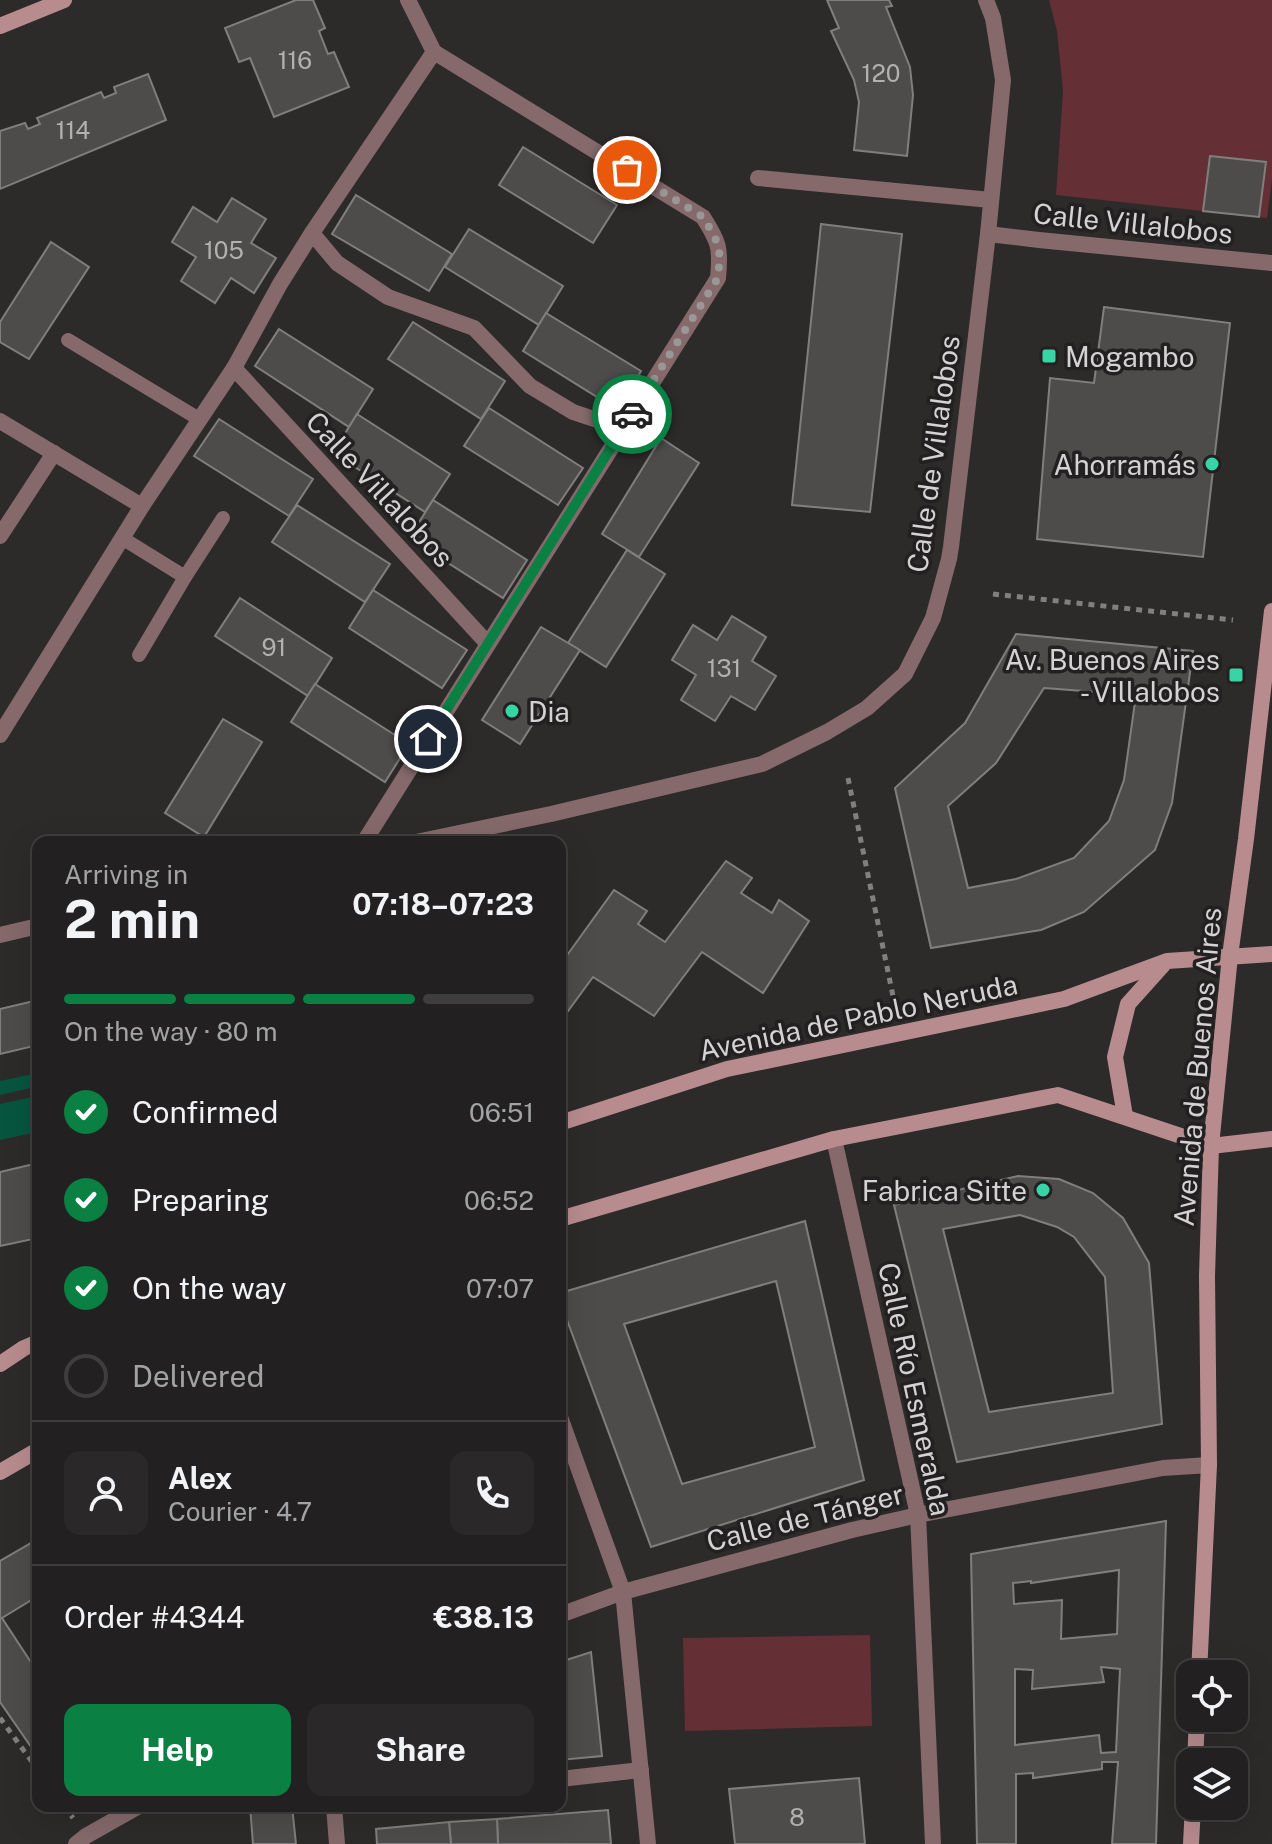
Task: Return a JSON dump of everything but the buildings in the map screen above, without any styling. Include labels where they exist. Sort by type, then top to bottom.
[{"type":"main road","points":[[0,26],[64,0]]},
{"type":"main road","name":"Avenida de Buenos Aires","points":[[1200,1660],[1209,1465],[1207,1276],[1211,1146],[1230,956],[1272,611]]},
{"type":"main road","name":"Avenida de Pablo Neruda","points":[[566,1121],[727,1069],[1064,999],[1167,961],[1272,954]]},
{"type":"main road","points":[[1125,1116],[1115,1057],[1128,1004],[1167,961]]},
{"type":"main road","points":[[566,1217],[834,1139],[1058,1095],[1211,1146],[1272,1139]]},
{"type":"main road","points":[[0,1364],[32,1345]]},
{"type":"main road","points":[[0,1472],[32,1453]]},
{"type":"main road","points":[[1191,1844],[1192,1820]]},
{"type":"street","points":[[368,836],[718,278],[720,256],[715,237],[703,217],[434,52],[408,0]]},
{"type":"street","name":"Calle de Villalobos","points":[[445,836],[762,764],[867,708],[905,674],[933,618],[949,559],[1003,80],[993,18],[986,0]]},
{"type":"street","points":[[0,735],[142,506],[234,368],[312,233],[434,52]]},
{"type":"street","points":[[758,178],[991,200]]},
{"type":"street","points":[[312,233],[337,263],[388,297],[474,328],[530,386],[573,412],[624,429]]},
{"type":"street","name":"Calle Villalobos","points":[[988,234],[1272,263]]},
{"type":"street","name":"Calle Villalobos","points":[[234,368],[488,644]]},
{"type":"street","points":[[0,421],[142,506]]},
{"type":"street","points":[[0,536],[54,453]]},
{"type":"street","points":[[0,935],[32,927]]},
{"type":"street","name":"Calle Río Esmeralda","points":[[834,1139],[918,1515],[933,1844]]},
{"type":"street","points":[[566,1434],[623,1592],[648,1844]]},
{"type":"street","name":"Calle de Tánger","points":[[566,1613],[623,1592],[852,1530],[1163,1468],[1209,1465]]},
{"type":"street","points":[[566,1778],[641,1770]]},
{"type":"street","points":[[76,1844],[128,1812]]},
{"type":"street","points":[[334,1812],[337,1844]]},
{"type":"lane","points":[[68,340],[199,419]]},
{"type":"lane","points":[[139,655],[223,518]]},
{"type":"lane","points":[[122,538],[185,577]]},
{"type":"path","points":[[993,594],[1233,620]]},
{"type":"path","points":[[848,778],[893,996]]},
{"type":"path","points":[[0,1718],[32,1762]]},
{"type":"shaded area","points":[[1049,0],[1272,0],[1272,179],[1267,218],[1056,195],[1063,91],[1057,31]]},
{"type":"shaded area","points":[[32,1074],[32,1088],[0,1095],[0,1081]]},
{"type":"shaded area","points":[[32,1097],[32,1133],[0,1140],[0,1104]]},
{"type":"shaded area","points":[[870,1635],[872,1726],[685,1731],[683,1638]]},
{"type":"way so far","points":[[627,170],[703,217],[715,237],[720,256],[718,278],[632,414]]},
{"type":"place","name":"Mogambo","points":[[1049,356]]},
{"type":"place","name":"Ahorramás","points":[[1212,464]]},
{"type":"place","name":"Av. Buenos Aires - Villalobos","points":[[1236,675]]},
{"type":"place","name":"Dia","points":[[512,711]]},
{"type":"place","name":"Fabrica Sitte","points":[[1043,1190]]},
{"type":"route","points":[[428,739],[632,414]]}]
